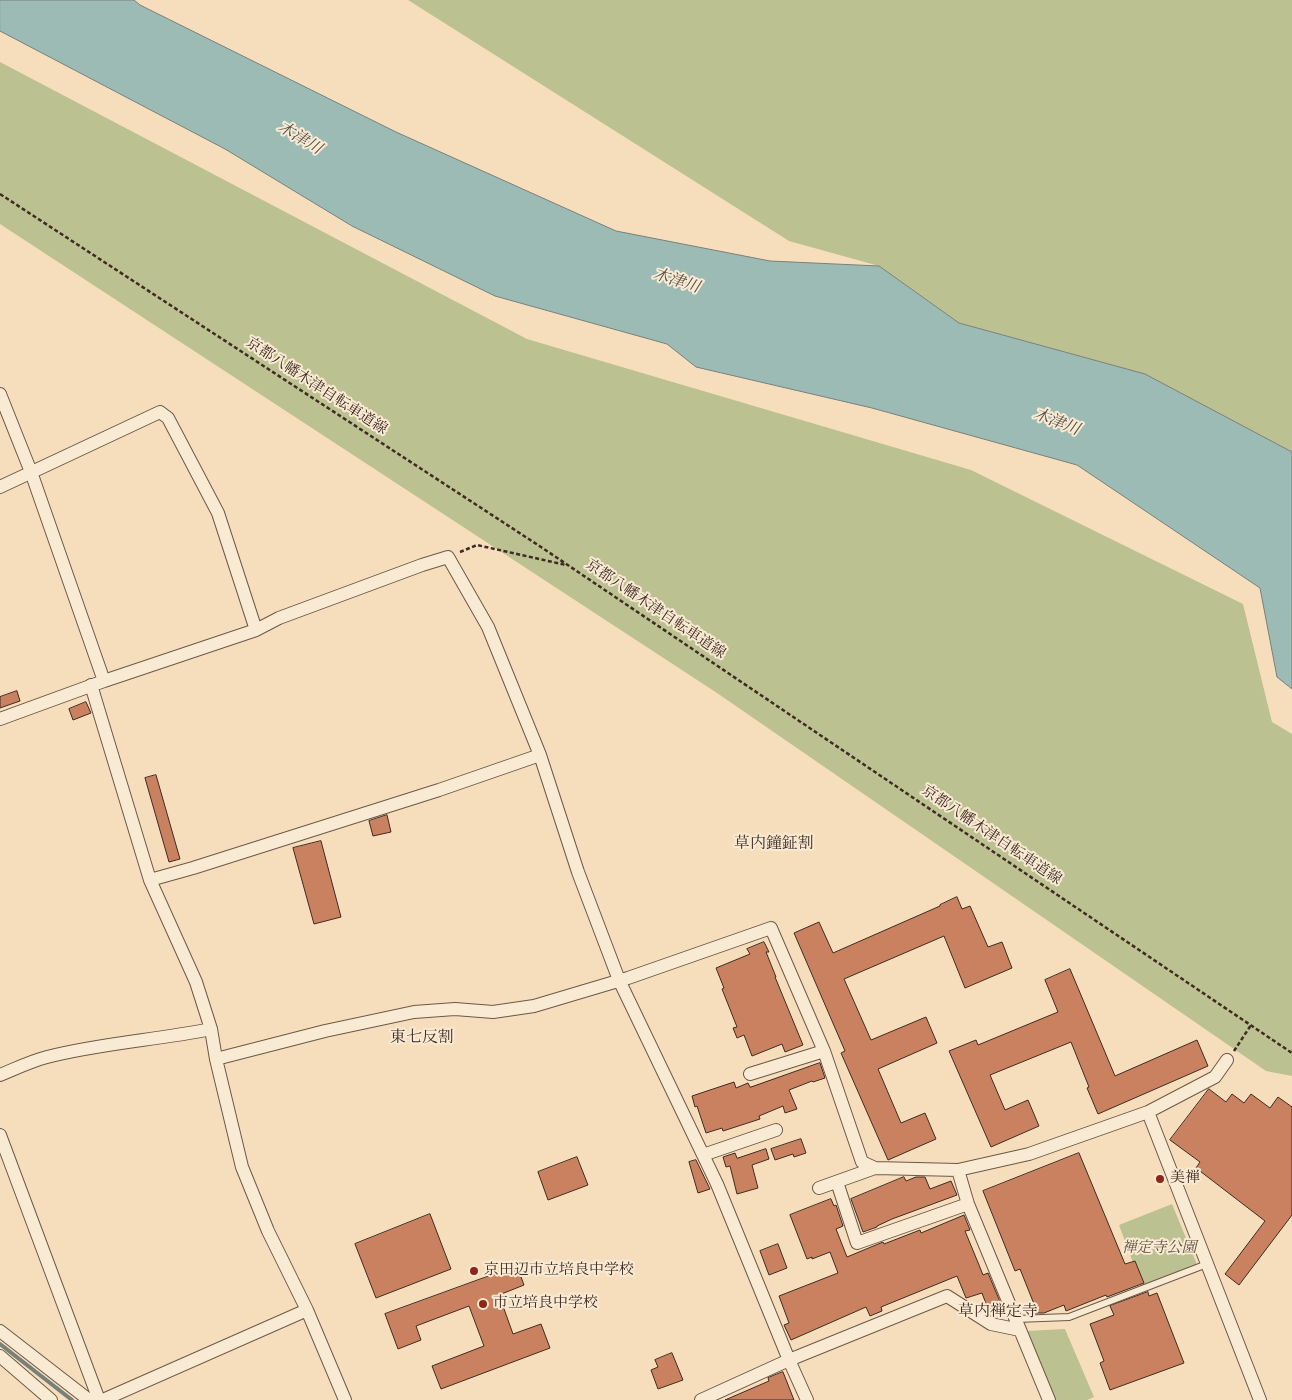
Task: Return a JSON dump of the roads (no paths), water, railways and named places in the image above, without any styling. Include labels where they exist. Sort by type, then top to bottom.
[{"type":"street","points":[[0,394],[31,472],[98,683],[150,880],[196,982],[211,1029],[216,1059],[242,1167],[268,1231],[307,1310],[345,1400]]},
{"type":"street","points":[[0,487],[160,412],[168,418],[218,514],[256,630]]},
{"type":"street","points":[[0,720],[98,683],[256,630],[279,618],[422,565],[448,558],[488,627],[540,754],[578,872],[619,980],[717,1184],[807,1400]]},
{"type":"street","points":[[150,880],[439,790],[540,754]]},
{"type":"street","points":[[216,1059],[324,1030],[414,1012],[455,1009],[492,1012],[534,1006],[628,978],[771,928],[824,1051],[862,1162],[875,1168]]},
{"type":"street","points":[[0,1075],[44,1057],[92,1046],[211,1029]]},
{"type":"street","points":[[750,1074],[824,1051]]},
{"type":"street","points":[[819,1188],[875,1168],[958,1170],[1029,1154],[1148,1112],[1215,1077],[1227,1060]]},
{"type":"street","points":[[1148,1112],[1260,1400]]},
{"type":"street","points":[[703,1155],[776,1130]]},
{"type":"street","points":[[0,1135],[99,1400]]},
{"type":"street","points":[[958,1170],[968,1204],[1049,1400]]},
{"type":"street","points":[[837,1182],[857,1243],[968,1204]]},
{"type":"street","points":[[701,1400],[789,1360],[947,1296],[991,1324],[1018,1325]]},
{"type":"street","points":[[103,1400],[307,1310]]},
{"type":"street","points":[[0,1331],[89,1400]]},
{"type":"street","points":[[0,1356],[52,1400]]},
{"type":"lane","points":[[1018,1325],[1069,1317],[1207,1264]]},
{"type":"water","name":"木津川","points":[[0,0],[134,0],[140,5],[396,132],[616,231],[770,261],[879,266],[959,323],[1145,374],[1292,452],[1292,689],[1277,677],[1260,588],[1077,465],[872,408],[696,367],[667,344],[495,296],[352,226],[225,149],[0,31]]},
{"type":"waterway","points":[[0,1344],[72,1400]]},
{"type":"place","name":"美禅","points":[[1160,1179]]},
{"type":"place","name":"京田辺市立培良中学校","points":[[474,1271]]},
{"type":"place","name":"市立培良中学校","points":[[483,1304]]},
{"type":"district","name":"草内鐘鉦割","points":[[774,845]]},
{"type":"district","name":"東七反割","points":[[422,1039]]},
{"type":"district","name":"草内禅定寺","points":[[998,1313]]},
{"type":"park label","name":"禅定寺公園","points":[[1159,1249]]}]
